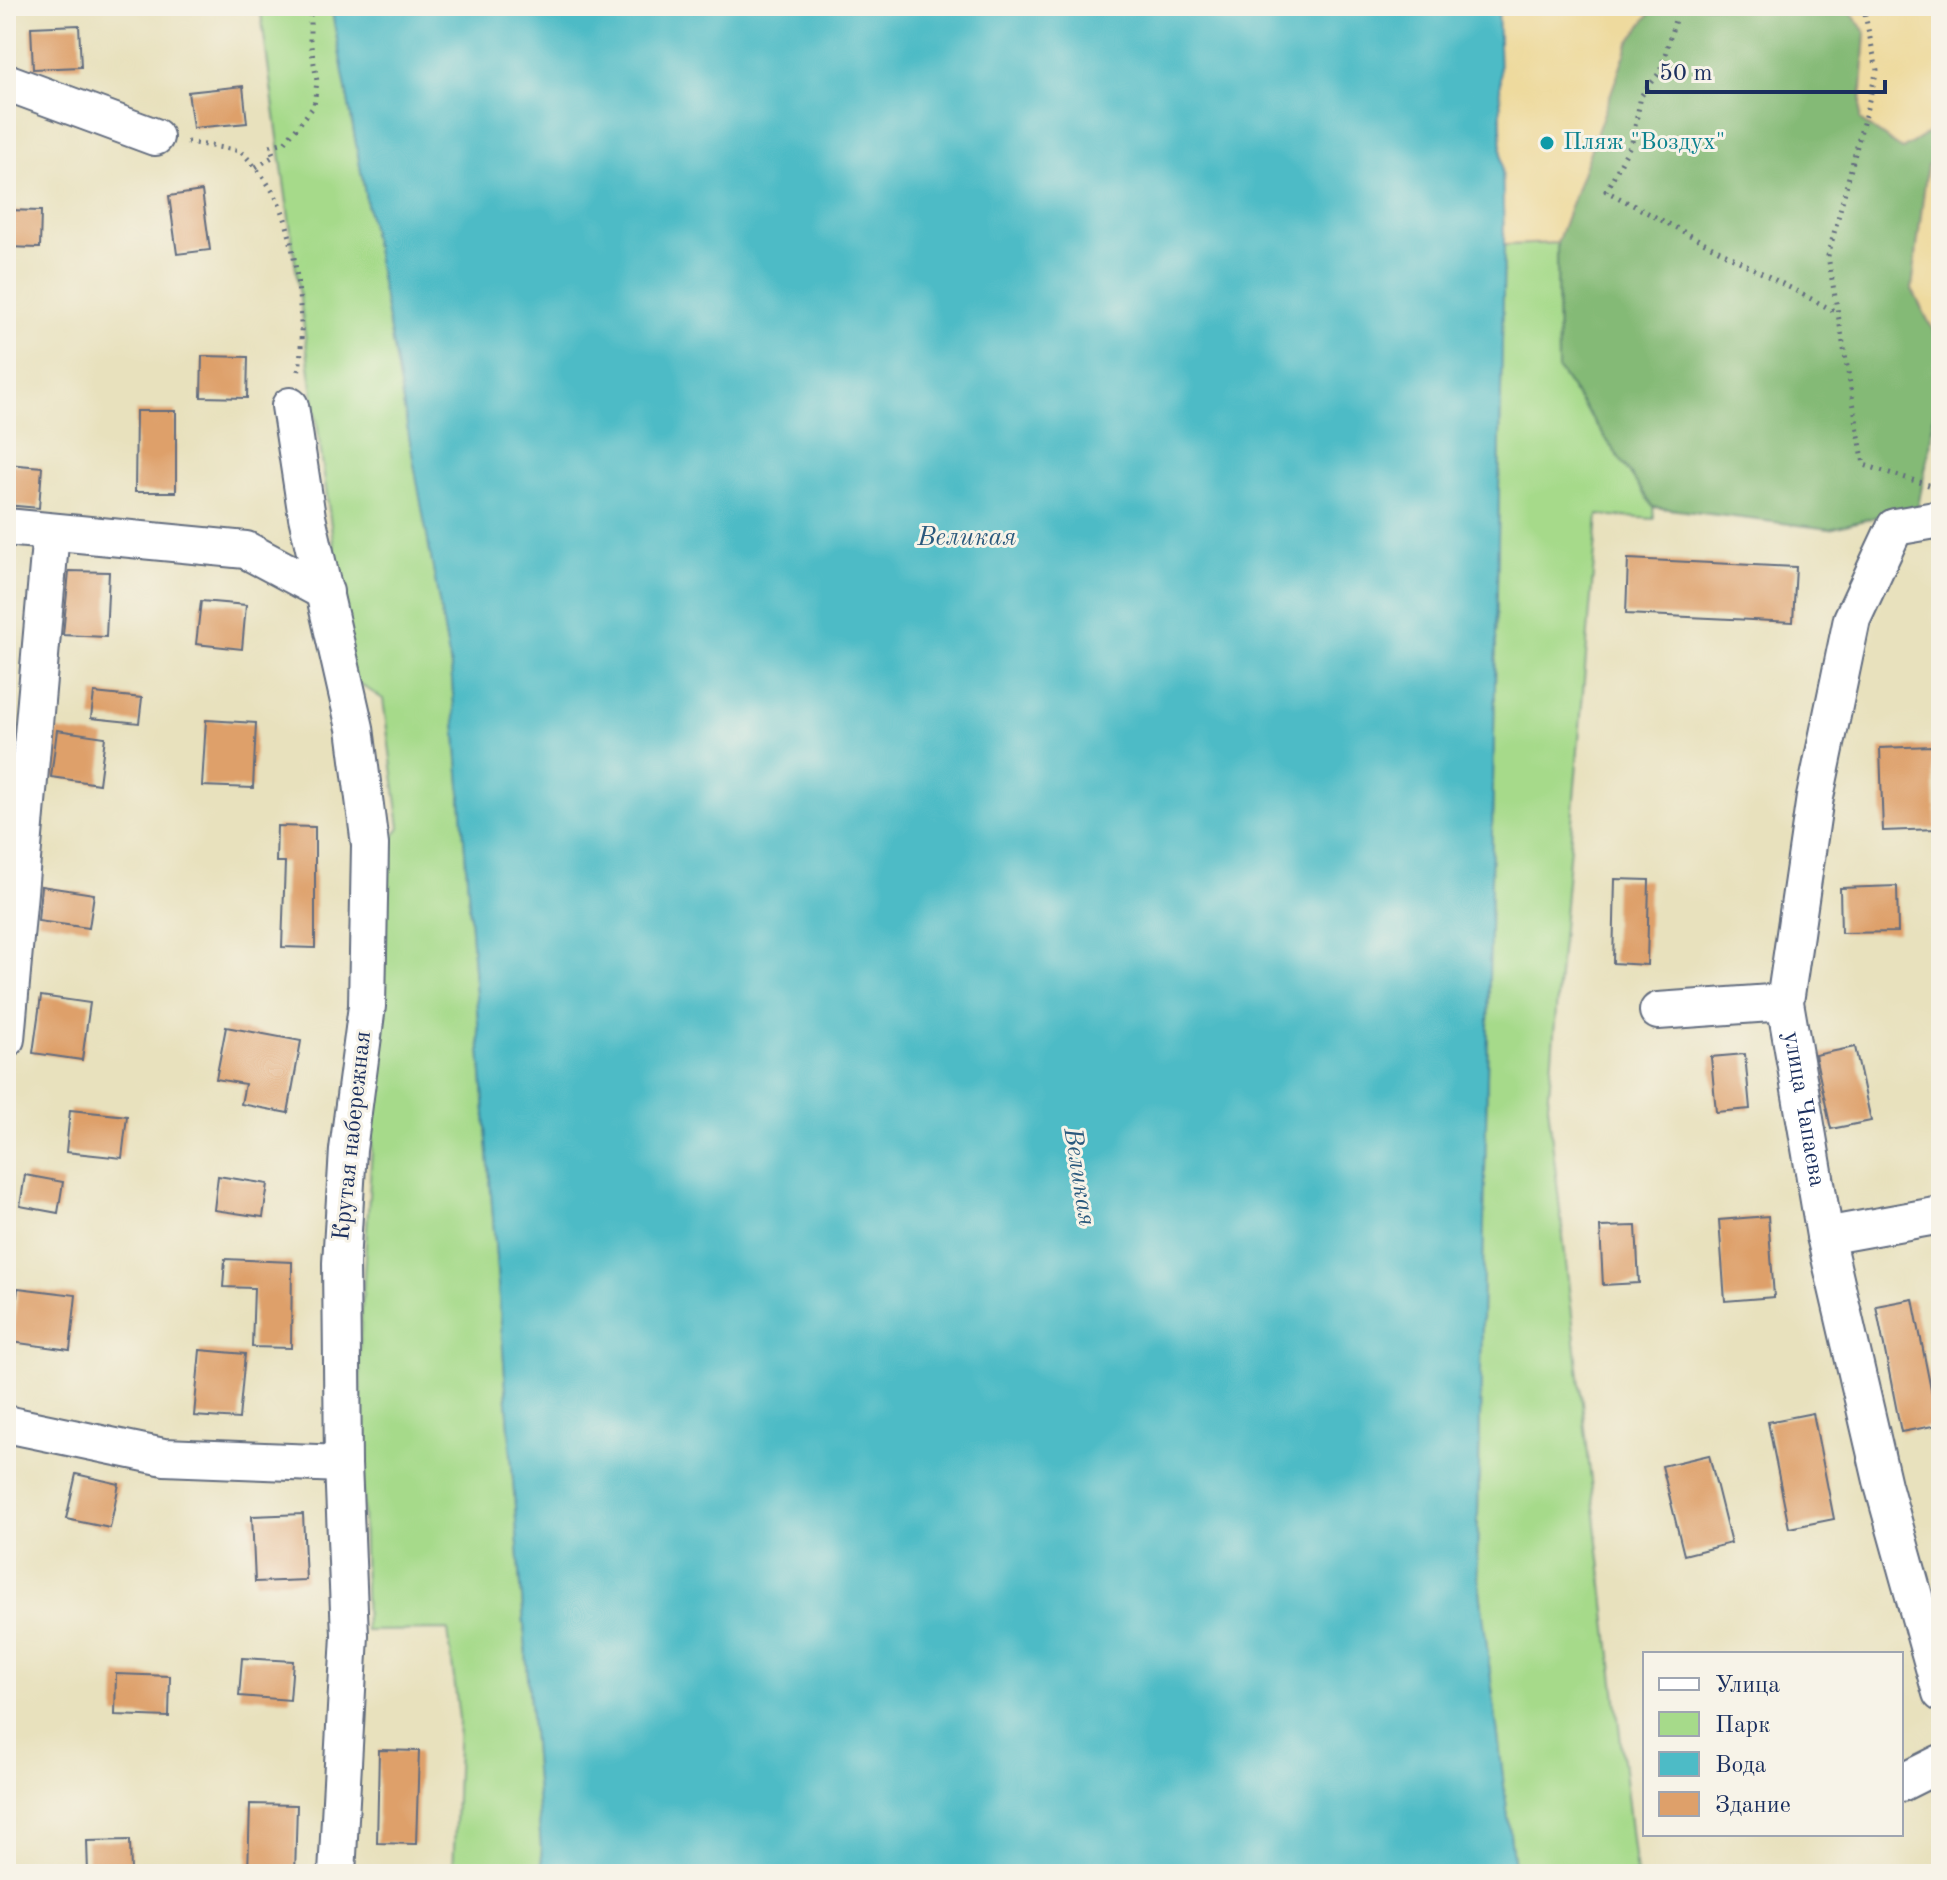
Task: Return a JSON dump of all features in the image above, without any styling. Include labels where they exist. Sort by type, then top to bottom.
[{"type":"street","points":[[6,82],[155,137]]},
{"type":"street","name":"Крутая набережная","points":[[290,406],[307,517],[355,728],[370,845],[367,1006],[348,1150],[341,1263],[343,1464],[350,1635],[337,1874]]},
{"type":"street","name":"улица Чапаева","points":[[1941,519],[1895,527],[1852,619],[1815,797],[1785,1002],[1825,1236],[1883,1485],[1941,1693]]},
{"type":"street","points":[[6,527],[246,550],[325,592]]},
{"type":"street","points":[[6,1039],[51,532]]},
{"type":"street","points":[[1658,1011],[1785,1002]]},
{"type":"street","points":[[1825,1236],[1941,1215]]},
{"type":"street","points":[[6,1424],[164,1457],[343,1464]]},
{"type":"street","points":[[1903,1782],[1941,1763]]},
{"type":"path","points":[[256,167],[274,156],[270,146],[285,142],[314,106],[317,81],[310,40],[310,6]]},
{"type":"path","points":[[1679,6],[1660,72],[1641,96],[1632,142],[1606,191],[1838,313]]},
{"type":"path","points":[[1863,6],[1877,70],[1828,256],[1864,465],[1941,488]]},
{"type":"path","points":[[155,137],[241,151],[256,167],[279,202],[287,226],[304,340],[290,406]]},
{"type":"green space","points":[[260,6],[331,6],[451,667],[543,1874],[453,1874],[459,1719],[448,1630],[366,1631],[359,1352],[374,1117],[380,857],[400,827],[383,699],[352,679]]},
{"type":"green space","points":[[1655,6],[1846,6],[1866,33],[1860,120],[1902,149],[1941,125],[1941,154],[1927,167],[1912,289],[1941,346],[1930,445],[1918,506],[1830,529],[1653,507],[1558,369],[1557,243],[1629,42]]},
{"type":"green space","points":[[1557,243],[1558,369],[1653,507],[1654,519],[1598,515],[1548,1105],[1636,1874],[1515,1874],[1477,1566],[1504,245]]},
{"type":"sand","name":"Пляж \"Воздух\"","points":[[1498,6],[1655,6],[1629,43],[1557,243],[1504,245]]},
{"type":"sand","points":[[1846,6],[1941,6],[1941,125],[1902,149],[1860,120],[1866,33]]},
{"type":"sand","points":[[1941,154],[1941,346],[1912,289],[1927,166]]},
{"type":"water","name":"Великая","points":[[331,6],[1498,6],[1504,245],[1477,1566],[1515,1874],[543,1874],[451,668]]},
{"type":"building","points":[[79,25],[81,67],[33,69],[31,27]]},
{"type":"building","points":[[243,86],[247,123],[193,128],[188,92]]},
{"type":"building","points":[[202,191],[210,250],[177,254],[169,196]]},
{"type":"building","points":[[6,210],[41,211],[40,248],[6,247]]},
{"type":"building","points":[[202,356],[248,357],[247,398],[201,397]]},
{"type":"building","points":[[136,411],[176,411],[176,492],[135,492]]},
{"type":"building","points":[[6,464],[42,467],[39,508],[6,505]]},
{"type":"building","points":[[1628,559],[1796,567],[1793,622],[1626,614]]},
{"type":"building","points":[[69,571],[109,572],[106,637],[63,635]]},
{"type":"building","points":[[201,601],[246,605],[242,649],[196,644]]},
{"type":"building","points":[[94,693],[142,698],[139,723],[91,718]]},
{"type":"building","points":[[206,720],[256,723],[253,788],[202,786]]},
{"type":"building","points":[[57,730],[105,737],[99,784],[51,777]]},
{"type":"building","points":[[1932,746],[1936,829],[1883,831],[1880,748]]},
{"type":"building","points":[[277,826],[315,827],[315,948],[282,947],[285,862],[276,862]]},
{"type":"building","points":[[1615,879],[1649,880],[1647,965],[1613,963]]},
{"type":"building","points":[[41,886],[94,894],[89,928],[38,921]]},
{"type":"building","points":[[1897,886],[1898,932],[1841,933],[1840,888]]},
{"type":"building","points":[[41,996],[90,1003],[82,1060],[33,1053]]},
{"type":"building","points":[[226,1027],[301,1041],[288,1113],[241,1104],[245,1084],[216,1079]]},
{"type":"building","points":[[1855,1047],[1871,1121],[1831,1129],[1815,1055]]},
{"type":"building","points":[[1745,1054],[1750,1109],[1716,1112],[1711,1057]]},
{"type":"building","points":[[70,1110],[127,1116],[122,1158],[66,1152]]},
{"type":"building","points":[[25,1175],[63,1182],[58,1213],[20,1206]]},
{"type":"building","points":[[218,1176],[268,1184],[263,1217],[214,1210]]},
{"type":"building","points":[[1768,1216],[1774,1297],[1725,1301],[1719,1220]]},
{"type":"building","points":[[1636,1226],[1639,1283],[1603,1285],[1600,1227]]},
{"type":"building","points":[[225,1259],[292,1262],[291,1348],[252,1347],[254,1288],[223,1287]]},
{"type":"building","points":[[18,1288],[76,1295],[70,1350],[11,1342]]},
{"type":"building","points":[[1913,1299],[1938,1425],[1901,1432],[1876,1306]]},
{"type":"building","points":[[200,1350],[245,1354],[239,1419],[194,1416]]},
{"type":"building","points":[[1813,1413],[1834,1519],[1789,1528],[1768,1422]]},
{"type":"building","points":[[1709,1455],[1731,1543],[1684,1555],[1662,1466]]},
{"type":"building","points":[[76,1474],[119,1484],[110,1528],[66,1519]]},
{"type":"building","points":[[303,1514],[306,1580],[255,1582],[252,1516]]},
{"type":"building","points":[[242,1658],[293,1661],[290,1700],[239,1696]]},
{"type":"building","points":[[116,1674],[170,1676],[169,1717],[115,1715]]},
{"type":"building","points":[[379,1750],[419,1751],[416,1844],[377,1843]]},
{"type":"building","points":[[250,1804],[297,1805],[295,1874],[248,1874]]},
{"type":"building","points":[[130,1840],[131,1872],[88,1873],[87,1841]]},
{"type":"place","name":"Пляж \"Воздух\"","points":[[1547,143]]}]
